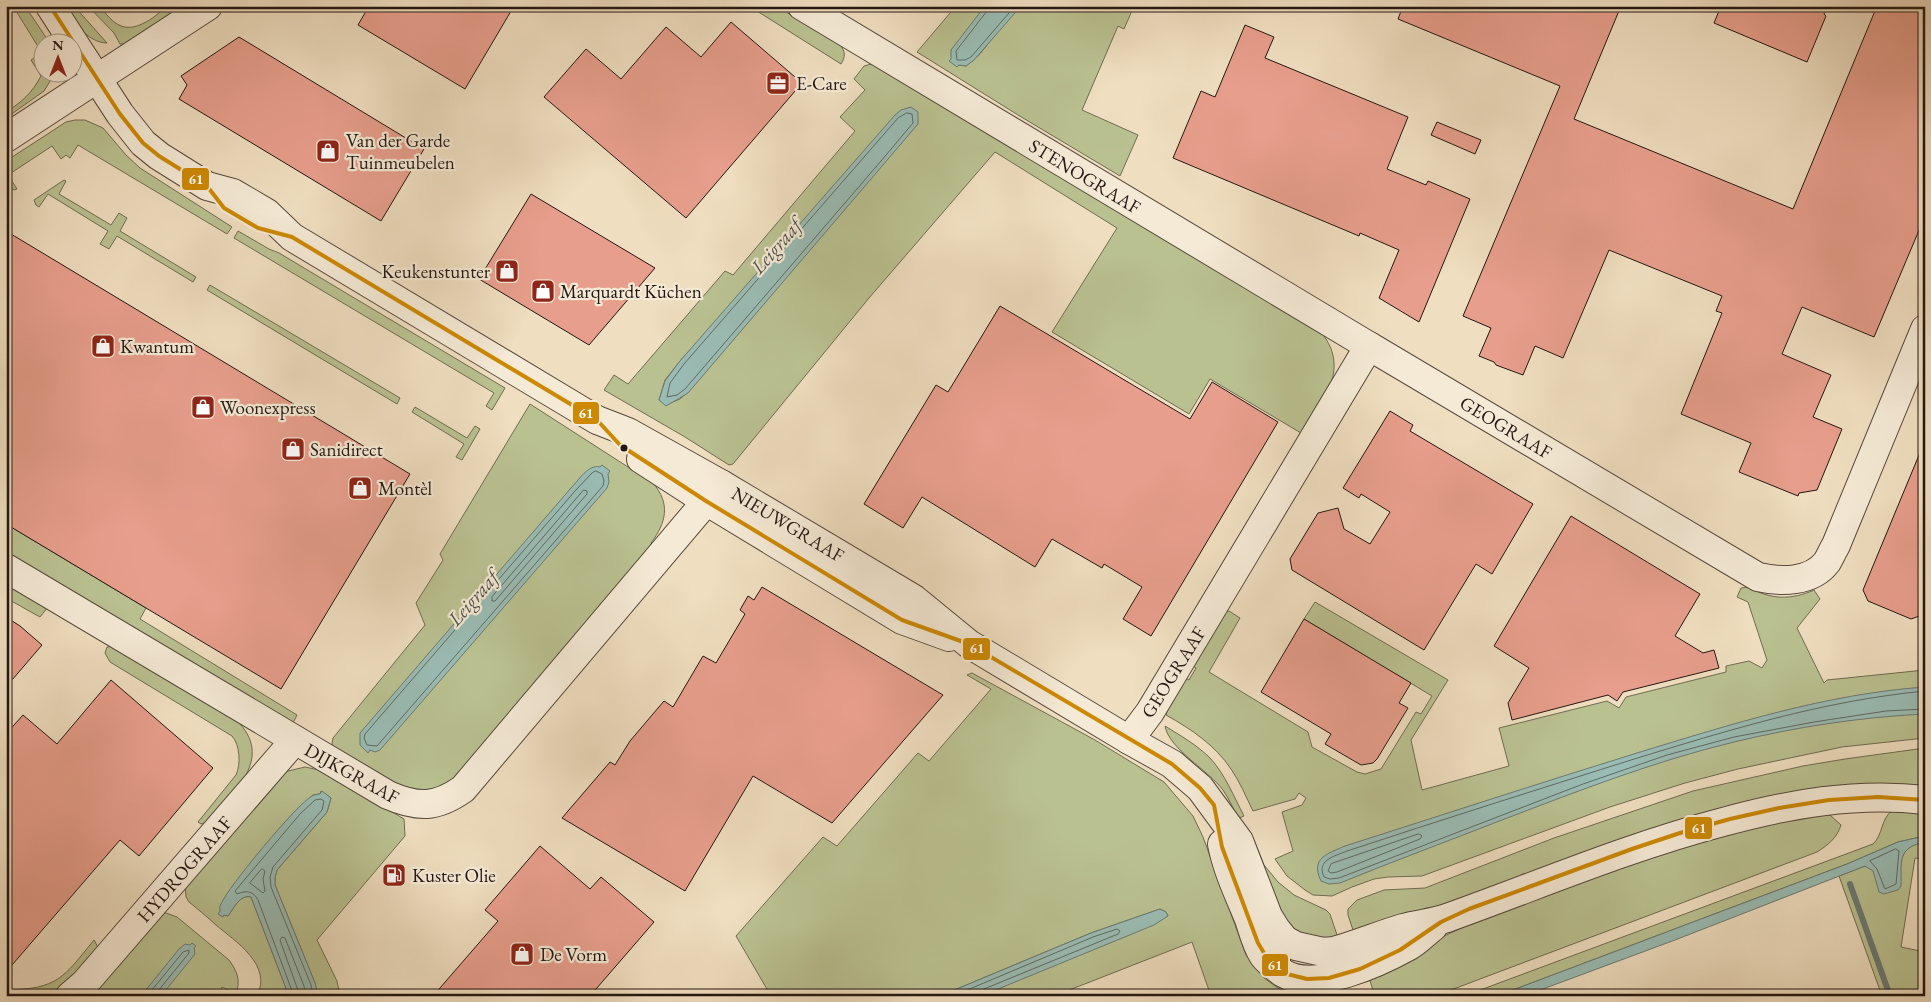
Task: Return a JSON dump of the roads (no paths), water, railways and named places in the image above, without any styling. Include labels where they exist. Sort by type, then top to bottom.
[{"type":"street","name":"NIEUWGRAAF","points":[[50,6],[132,132],[160,156],[207,186],[233,193],[267,213],[292,236],[597,420],[628,432],[714,492],[914,599],[969,644],[1172,764],[1200,788],[1239,841],[1268,916],[1285,940],[1296,946],[1355,957],[1404,928],[1445,919],[1626,851],[1742,816],[1831,800],[1866,797],[1925,800]]},
{"type":"street","points":[[6,138],[208,6]]},
{"type":"street","name":"STENOGRAAF","points":[[802,6],[1369,346]]},
{"type":"street","name":"GEOGRAAF","points":[[1129,740],[1150,712],[1369,346],[1758,577],[1788,581],[1815,572],[1826,563],[1836,545],[1925,329]]},
{"type":"street","name":"DIJKGRAAF","points":[[6,568],[388,795],[405,802],[421,805],[438,803],[450,798],[463,789],[714,492]]},
{"type":"street","name":"HYDROGRAAF","points":[[70,996],[86,983],[295,740]]},
{"type":"water","points":[[985,6],[1021,6],[974,60],[966,66],[959,65],[957,67],[949,61],[951,59],[951,50]]},
{"type":"water","points":[[911,107],[918,112],[918,124],[688,393],[666,406],[659,400],[665,381],[680,361],[895,115],[901,110]]},
{"type":"water","points":[[602,465],[610,471],[607,488],[380,750],[375,752],[370,750],[368,753],[360,745],[360,733],[581,477],[588,470]]},
{"type":"water","points":[[1925,687],[1925,714],[1853,720],[1805,727],[1704,750],[1646,767],[1588,788],[1340,883],[1329,884],[1321,881],[1318,873],[1319,862],[1322,858],[1345,846],[1637,753],[1744,721],[1815,703],[1852,696]]},
{"type":"water","points":[[322,791],[331,798],[327,812],[277,870],[275,878],[275,885],[318,994],[318,996],[289,996],[251,897],[240,900],[228,916],[224,915],[223,917],[218,914],[220,905],[226,895],[264,847],[304,802],[312,796],[320,794]]},
{"type":"water","points":[[1925,836],[1925,842],[1909,848],[1902,857],[1901,886],[1898,890],[1884,894],[1879,892],[1873,871],[1865,866],[1524,996],[1497,996],[1847,864],[1898,842]]},
{"type":"water","points":[[1160,909],[1166,912],[1168,916],[1154,925],[981,996],[940,996],[1091,933]]},
{"type":"water","points":[[192,943],[196,946],[194,948],[195,954],[161,996],[141,996],[179,949],[185,944],[190,945]]},
{"type":"waterway","points":[[1850,884],[1890,996]]},
{"type":"place","name":"E-Care","points":[[778,83]]},
{"type":"place","name":"Van der Garde Tuinmeubelen","points":[[328,151]]},
{"type":"place","name":"Keukenstunter","points":[[507,271]]},
{"type":"place","name":"Marquardt Küchen","points":[[543,291]]},
{"type":"place","name":"Kwantum","points":[[103,346]]},
{"type":"place","name":"Woonexpress","points":[[203,407]]},
{"type":"place","name":"Sanidirect","points":[[293,449]]},
{"type":"place","name":"Montèl","points":[[360,488]]},
{"type":"place","name":"Kuster Olie","points":[[394,875]]},
{"type":"place","name":"De Vorm","points":[[522,954]]},
{"type":"water label","name":"Leigraaf","points":[[776,246]]},
{"type":"water label","name":"Leigraaf","points":[[473,598]]}]
